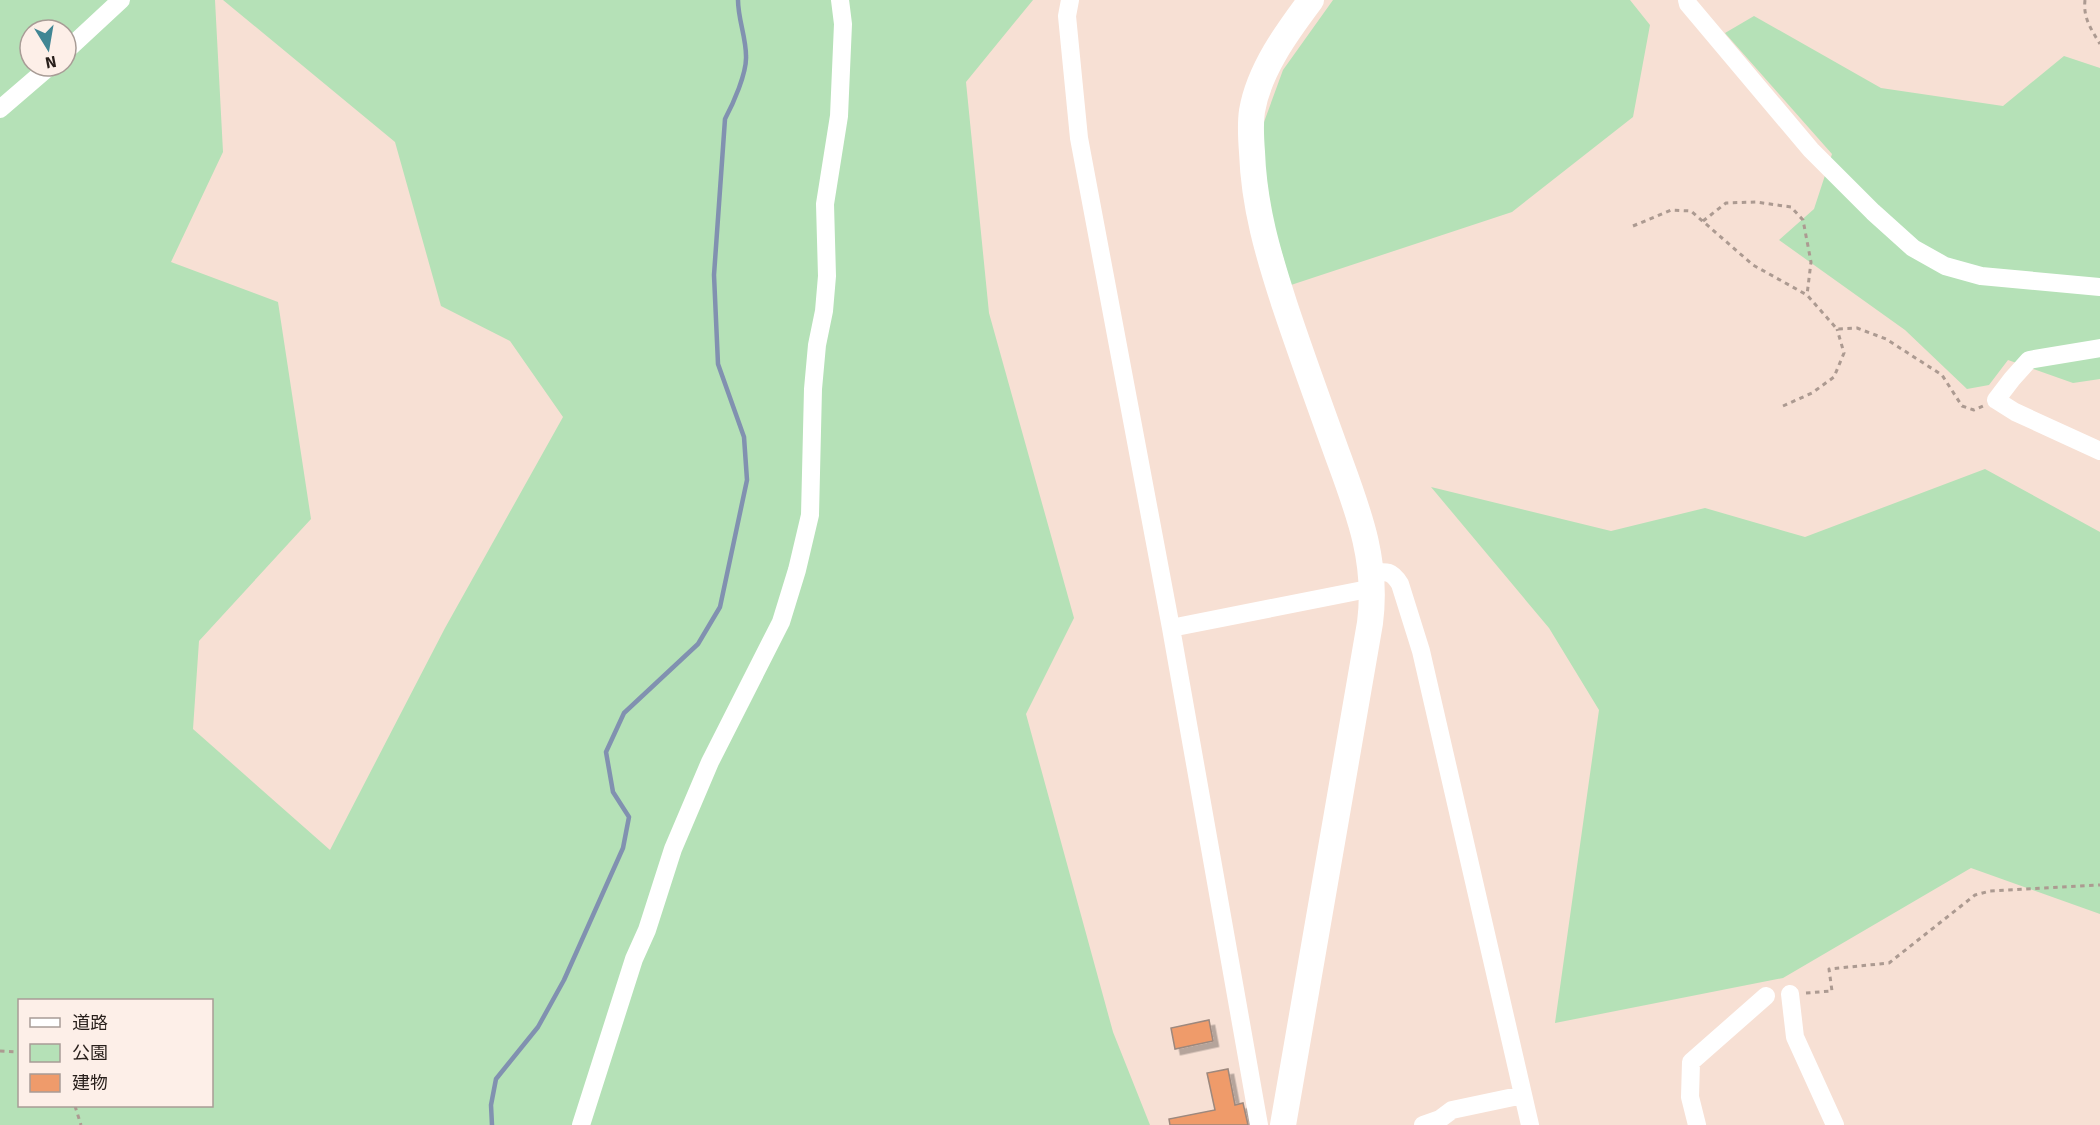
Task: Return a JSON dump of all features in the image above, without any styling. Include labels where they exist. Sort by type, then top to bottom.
[{"type":"street","points":[[78,40],[121,0]]},
{"type":"street","points":[[582,1124],[634,959],[647,930],[674,849],[710,762],[781,622],[797,570],[810,515],[813,389],[827,276],[825,204],[839,116],[843,24],[840,0]]},
{"type":"street","points":[[1070,0],[1067,16],[1079,138],[1171,628],[1259,1125]]},
{"type":"street","points":[[1283,1125],[1368,635],[1373,580],[1367,542],[1356,505],[1293,332],[1270,260],[1257,212],[1252,168],[1252,112],[1258,89],[1272,59],[1311,0]]},
{"type":"street","points":[[1687,0],[1811,150],[1913,248],[1945,266],[1981,276],[2100,287]]},
{"type":"street","points":[[0,110],[36,78]]},
{"type":"street","points":[[2100,348],[2030,360],[1996,400],[2015,412],[2100,451]]},
{"type":"street","points":[[1171,628],[1373,580],[1386,571],[1394,574],[1400,584],[1421,651],[1530,1125]]},
{"type":"street","points":[[1790,994],[1796,1037],[1835,1125]]},
{"type":"street","points":[[1697,1125],[1690,1096],[1691,1062],[1766,996]]},
{"type":"street","points":[[1423,1125],[1440,1119],[1452,1110],[1523,1095]]},
{"type":"path","points":[[2085,0],[2084,12],[2088,24],[2100,44]]},
{"type":"path","points":[[1703,221],[1726,203],[1756,202],[1791,207],[1803,220],[1811,262],[1807,296]]},
{"type":"path","points":[[1633,225],[1671,210],[1691,211],[1753,265],[1807,296],[1837,329],[1844,353],[1834,377],[1812,393],[1783,406]]},
{"type":"path","points":[[1837,329],[1857,328],[1887,339],[1942,375],[1962,406],[1974,410],[1996,400]]},
{"type":"path","points":[[1790,994],[1832,991],[1829,969],[1889,963],[1975,895],[1990,891],[2100,885]]},
{"type":"path","points":[[0,1051],[18,1052]]},
{"type":"path","points":[[75,1107],[81,1125]]},
{"type":"green space","points":[[0,0],[215,0],[223,152],[171,262],[278,302],[311,519],[199,641],[193,729],[330,850],[445,628],[563,417],[510,341],[441,306],[395,142],[223,0],[1033,0],[966,82],[989,313],[1074,618],[1026,714],[1113,1032],[1150,1125],[0,1125]]},
{"type":"green space","points":[[1333,0],[1630,0],[1650,25],[1633,117],[1512,212],[1291,285],[1272,219],[1260,133],[1283,70]]},
{"type":"green space","points":[[1754,16],[1881,88],[2003,106],[2064,56],[2100,68],[2100,379],[2073,383],[2008,360],[1989,385],[1967,389],[1905,330],[1779,240],[1814,209],[1832,154],[1725,33]]},
{"type":"green space","points":[[1985,469],[2100,532],[2100,914],[1971,868],[1783,978],[1555,1023],[1599,710],[1549,628],[1431,487],[1611,531],[1705,508],[1805,537]]},
{"type":"building","points":[[1209,1020],[1213,1041],[1175,1049],[1171,1028]]},
{"type":"building","points":[[1228,1069],[1235,1105],[1243,1103],[1248,1125],[1170,1125],[1169,1119],[1215,1110],[1207,1073]]},
{"type":"waterway","points":[[492,1125],[491,1105],[496,1079],[538,1027],[564,980],[623,848],[629,817],[613,792],[606,752],[624,713],[698,644],[720,607],[747,480],[744,437],[718,364],[714,275],[725,119],[739,88],[746,63],[738,0]]}]
